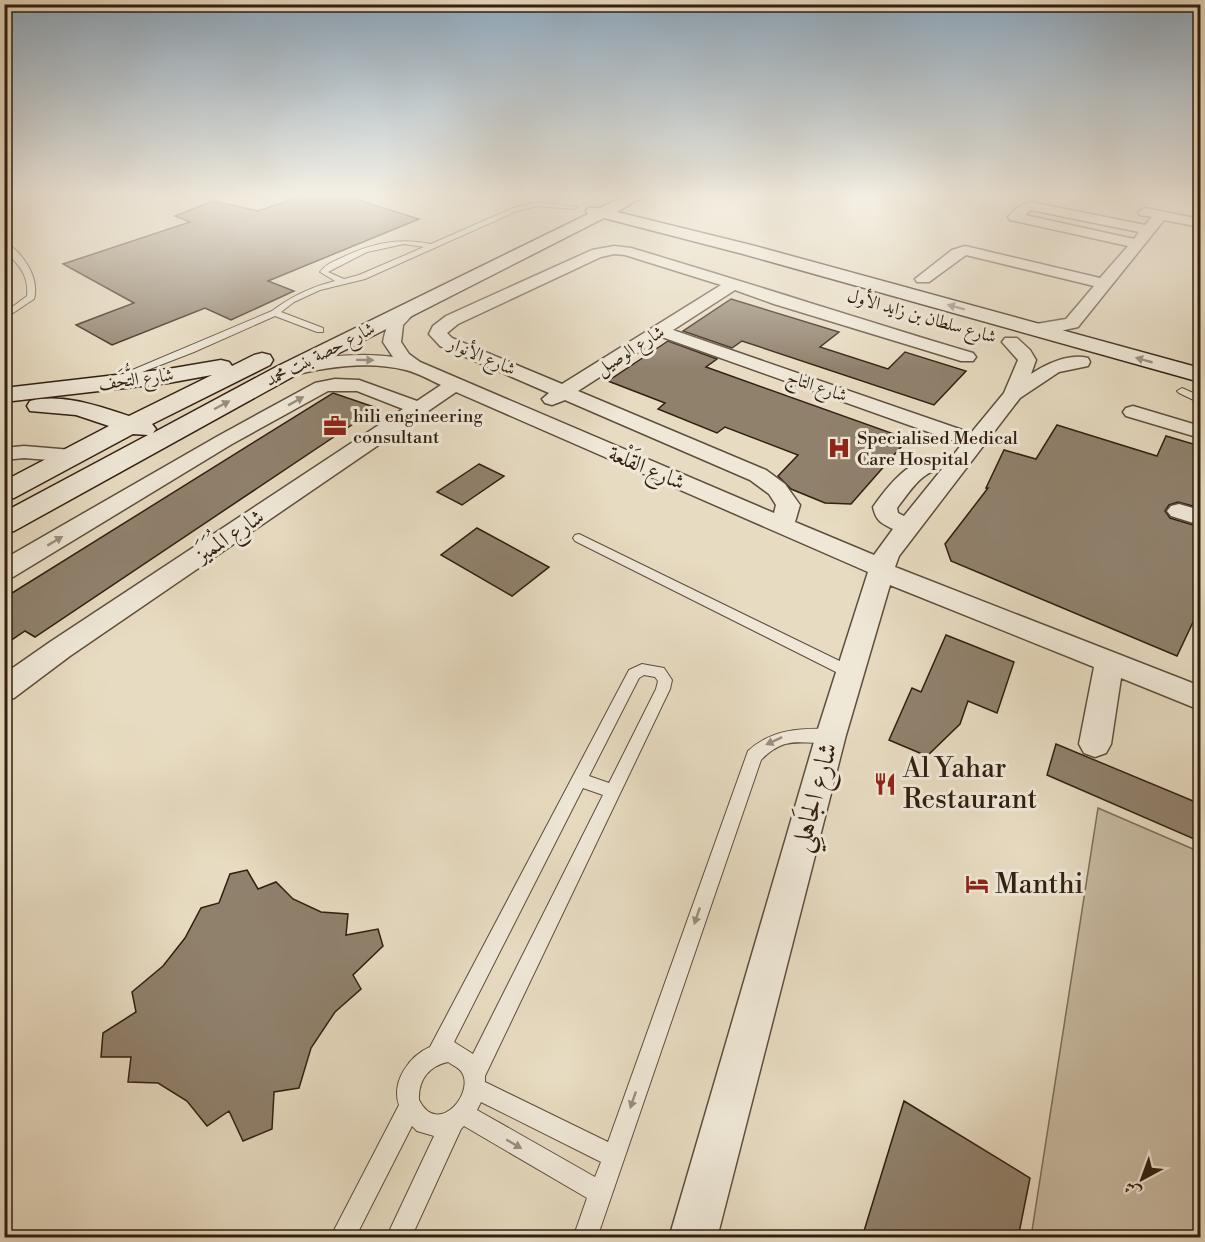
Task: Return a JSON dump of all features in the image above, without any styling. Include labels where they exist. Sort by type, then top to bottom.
[{"type":"main road","points":[[436,274],[482,252]]},
{"type":"main road","name":"شارع حصة بنت محمد","points":[[4,492],[72,456],[277,360],[411,308],[483,272],[515,252]]},
{"type":"main road","points":[[483,272],[519,262],[542,252]]},
{"type":"main road","points":[[693,252],[704,254]]},
{"type":"main road","name":"شارع سلطان بن زايد الأول","points":[[698,252],[1011,342],[1200,375]]},
{"type":"main road","name":"شارع سلطان بن زايد الأول","points":[[756,252],[1036,329],[1087,354],[1194,396]]},
{"type":"main road","name":"شارع حصة بنت محمد","points":[[299,341],[341,320]]},
{"type":"main road","name":"شارع حصة بنت محمد","points":[[4,524],[189,423],[277,360]]},
{"type":"main road","name":"شارع التُّحَف","points":[[4,395],[277,360]]},
{"type":"main road","points":[[52,390],[112,396],[144,422],[189,423]]},
{"type":"main road","name":"شارع التُّحَف","points":[[4,408],[52,406],[80,408],[144,422]]},
{"type":"main road","points":[[4,508],[121,445],[144,422]]},
{"type":"street","name":"شارع الأنوار","points":[[603,252],[452,320],[439,330],[438,334],[446,342],[758,475],[777,489],[788,505],[782,525]]},
{"type":"street","name":"شارع الأنوار","points":[[629,252],[734,284],[780,301],[967,357]]},
{"type":"street","points":[[923,279],[960,252]]},
{"type":"street","points":[[973,252],[1104,284]]},
{"type":"street","points":[[1036,329],[1072,323],[1130,252]]},
{"type":"street","name":"شارع الوصيل","points":[[526,415],[734,284]]},
{"type":"street","name":"شارع القَلْعة","points":[[411,308],[396,324],[392,333],[392,342],[403,358],[413,366]]},
{"type":"street","points":[[1072,323],[1087,354]]},
{"type":"street","name":"شارع التاج","points":[[660,331],[964,453]]},
{"type":"street","name":"شارع الجَاهلِي","points":[[1011,342],[1019,347],[1027,360],[1013,394]]},
{"type":"street","name":"شارع الجَاهلِي","points":[[693,1238],[831,735],[886,554],[1013,394],[1053,368],[1087,354]]},
{"type":"street","name":"شارع القَلْعة","points":[[277,360],[319,363],[384,360],[413,366],[880,569],[1200,698]]},
{"type":"street","points":[[4,571],[215,446],[322,387],[338,383],[353,383],[417,408]]},
{"type":"street","name":"شارع المُمَيَز","points":[[4,690],[60,649],[455,384]]},
{"type":"street","points":[[1133,412],[1200,432]]},
{"type":"street","points":[[4,454],[24,452],[72,456]]},
{"type":"street","points":[[1095,744],[1109,662]]},
{"type":"lane","points":[[4,318],[31,297],[33,284],[31,275],[12,252]]},
{"type":"lane","points":[[344,282],[324,272],[326,269],[367,252]]},
{"type":"lane","points":[[106,382],[191,350],[275,313],[291,300],[317,288],[362,277],[419,252]]},
{"type":"lane","points":[[275,313],[320,330]]},
{"type":"lane","points":[[579,538],[849,672]]},
{"type":"lane","points":[[398,1238],[457,1119],[471,1102],[475,1082],[665,685],[663,675],[653,669],[642,669],[634,674],[438,1052]]},
{"type":"lane","points":[[585,1238],[754,756],[763,747],[787,735],[831,735]]},
{"type":"lane","points":[[579,780],[613,792]]},
{"type":"lane","points":[[600,1193],[457,1119],[440,1126],[427,1125],[417,1118],[410,1107],[408,1094],[410,1080],[417,1067],[426,1058],[438,1052],[450,1051],[461,1055],[470,1064],[475,1082],[613,1156]]},
{"type":"lane","points":[[342,1238],[410,1107]]},
{"type":"shaded area","points":[[1098,808],[1200,852],[1200,1237],[1031,1237]]},
{"type":"building","points":[[99,252],[339,252],[268,281],[294,291],[231,320],[205,308],[112,345],[76,325],[134,303],[63,264]]},
{"type":"building","points":[[731,299],[839,332],[820,347],[888,369],[905,352],[966,371],[934,405],[742,341],[732,348],[683,331]]},
{"type":"building","points":[[668,341],[717,359],[706,367],[908,439],[851,504],[825,503],[791,489],[778,476],[798,455],[725,427],[717,433],[658,409],[665,403],[608,381]]},
{"type":"building","points":[[333,393],[377,408],[35,637],[25,631],[4,645],[4,598]]},
{"type":"building","points":[[1057,425],[1157,456],[1166,436],[1200,446],[1200,508],[1178,502],[1169,505],[1165,511],[1170,518],[1200,527],[1200,620],[1195,618],[1177,656],[951,561],[945,544],[988,488],[986,488],[1004,450],[1036,459]]},
{"type":"building","points":[[479,464],[504,476],[462,505],[437,492]]},
{"type":"building","points":[[477,528],[549,567],[512,596],[441,555]]},
{"type":"building","points":[[946,635],[1014,662],[997,713],[968,701],[960,724],[927,756],[889,740],[912,688],[921,692]]},
{"type":"building","points":[[1056,744],[1198,803],[1194,839],[1047,775]]},
{"type":"building","points":[[247,870],[258,889],[276,882],[293,899],[321,912],[348,914],[346,935],[378,929],[383,946],[353,975],[361,989],[335,1012],[311,1048],[299,1088],[274,1092],[272,1129],[243,1141],[229,1111],[207,1126],[187,1101],[158,1083],[128,1082],[131,1057],[101,1057],[103,1033],[136,1012],[132,992],[163,966],[185,938],[201,908],[219,903],[230,874]]},
{"type":"building","points":[[904,1101],[1030,1178],[1018,1238],[873,1238],[864,1231]]},
{"type":"place","name":"hili engineering consultant","points":[[335,426]]},
{"type":"place","name":"Specialised Medical Care Hospital","points":[[839,448]]},
{"type":"place","name":"Al Yahar Restaurant","points":[[885,784]]},
{"type":"place","name":"Manthi","points":[[977,884]]}]
